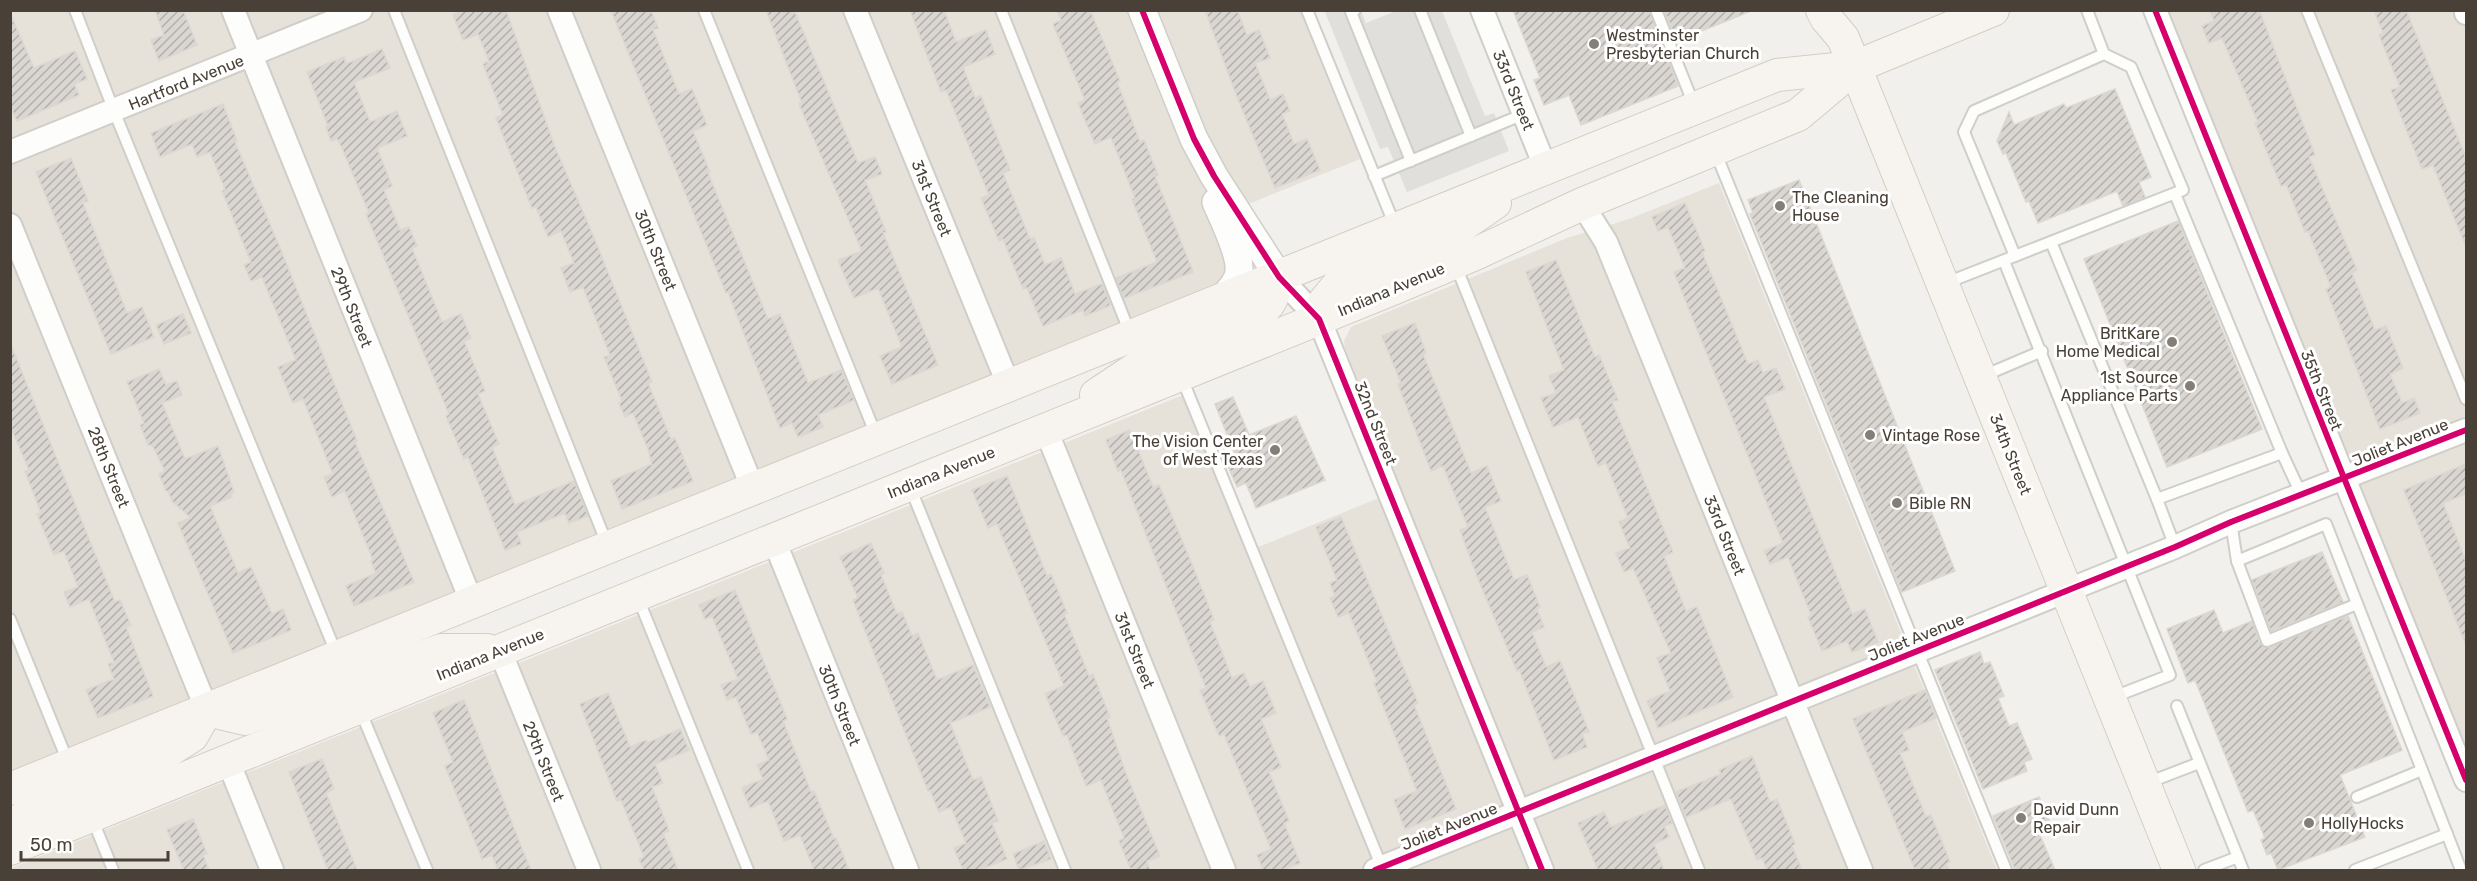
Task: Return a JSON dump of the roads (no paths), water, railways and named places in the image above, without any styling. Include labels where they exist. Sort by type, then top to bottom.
[{"type":"main road","name":"34th Street","points":[[1822,10],[1826,18],[1844,24],[1855,67],[2179,870]]},
{"type":"main road","name":"Indiana Avenue","points":[[10,789],[1777,75],[1855,67],[1992,11]]},
{"type":"main road","name":"Indiana Avenue","points":[[10,849],[1455,263],[1582,204],[1798,115],[1855,67]]},
{"type":"main road","points":[[1319,319],[1324,302],[1338,285],[1451,233],[1546,168]]},
{"type":"main road","points":[[1046,430],[1138,367],[1251,319],[1266,310],[1272,301],[1279,277]]},
{"type":"main road","points":[[10,826],[28,814],[154,760],[192,736],[207,710],[245,718],[441,650],[500,651]]},
{"type":"street","name":"29th Street","points":[[233,10],[472,603]]},
{"type":"street","name":"Hartford Avenue","points":[[10,153],[361,10]]},
{"type":"street","name":"30th Street","points":[[560,10],[753,489]]},
{"type":"street","name":"31st Street","points":[[855,10],[1009,386]]},
{"type":"street","name":"32nd Street","points":[[1142,10],[1194,139],[1214,176],[1279,277],[1319,319],[1542,870]]},
{"type":"street","name":"33rd Street","points":[[1482,10],[1546,168]]},
{"type":"street","name":"35th Street","points":[[2155,10],[2466,780]]},
{"type":"street","points":[[1194,139],[1239,262],[1238,276],[1222,300]]},
{"type":"street","name":"33rd Street","points":[[1582,204],[1606,242],[1861,870]]},
{"type":"street","name":"28th Street","points":[[10,225],[207,710]]},
{"type":"street","name":"Joliet Avenue","points":[[1380,870],[2175,547],[2231,522],[2302,496],[2466,429]]},
{"type":"street","name":"31st Street","points":[[1046,430],[1224,870]]},
{"type":"street","name":"30th Street","points":[[774,540],[907,870]]},
{"type":"street","name":"29th Street","points":[[500,651],[589,870]]},
{"type":"street","points":[[228,761],[272,870]]},
{"type":"lane","points":[[75,10],[114,111],[338,657]]},
{"type":"lane","points":[[394,10],[608,548]]},
{"type":"lane","points":[[704,10],[878,439]]},
{"type":"lane","points":[[1001,10],[1132,336]]},
{"type":"lane","points":[[1308,10],[1396,229]]},
{"type":"lane","points":[[1355,10],[1351,12],[1411,161]]},
{"type":"lane","points":[[1420,10],[1471,135]]},
{"type":"lane","points":[[1656,10],[1695,108]]},
{"type":"lane","points":[[1943,285],[2183,190],[2131,67],[2104,54],[2087,10]]},
{"type":"lane","points":[[2307,10],[2466,399]]},
{"type":"lane","points":[[2104,54],[1974,111],[1964,132],[2042,351],[2170,675],[2110,699]]},
{"type":"lane","points":[[1374,176],[1524,114]]},
{"type":"lane","points":[[1714,149],[2006,870]]},
{"type":"lane","points":[[2175,194],[2302,496]]},
{"type":"lane","points":[[2051,243],[2175,547]]},
{"type":"lane","points":[[1455,263],[1699,870]]},
{"type":"lane","points":[[1980,377],[2042,351]]},
{"type":"lane","points":[[1181,375],[1380,870]]},
{"type":"lane","points":[[2157,499],[2282,453]]},
{"type":"lane","points":[[910,485],[1065,870]]},
{"type":"lane","points":[[2231,522],[2237,561],[2267,641],[2357,604]]},
{"type":"lane","points":[[2237,561],[2326,524],[2461,870]]},
{"type":"lane","points":[[637,595],[748,870]]},
{"type":"lane","points":[[10,619],[70,765]]},
{"type":"lane","points":[[2177,706],[2243,870]]},
{"type":"lane","points":[[359,707],[427,870]]},
{"type":"lane","points":[[2144,784],[2199,763]]},
{"type":"lane","points":[[2357,797],[2422,770]]},
{"type":"lane","points":[[91,816],[113,870]]},
{"type":"lane","points":[[2355,870],[2446,834]]},
{"type":"lane","points":[[2204,870],[2238,858]]},
{"type":"place","name":"Westminster Presbyterian Church","points":[[1594,44]]},
{"type":"place","name":"The Cleaning House","points":[[1780,206]]},
{"type":"place","name":"BritKare Home Medical","points":[[2172,342]]},
{"type":"place","name":"1st Source Appliance Parts","points":[[2190,386]]},
{"type":"place","name":"Vintage Rose","points":[[1870,435]]},
{"type":"place","name":"The Vision Center of West Texas","points":[[1275,450]]},
{"type":"place","name":"Bible RN","points":[[1897,503]]},
{"type":"place","name":"David Dunn Repair","points":[[2021,818]]},
{"type":"place","name":"HollyHocks","points":[[2309,823]]}]
